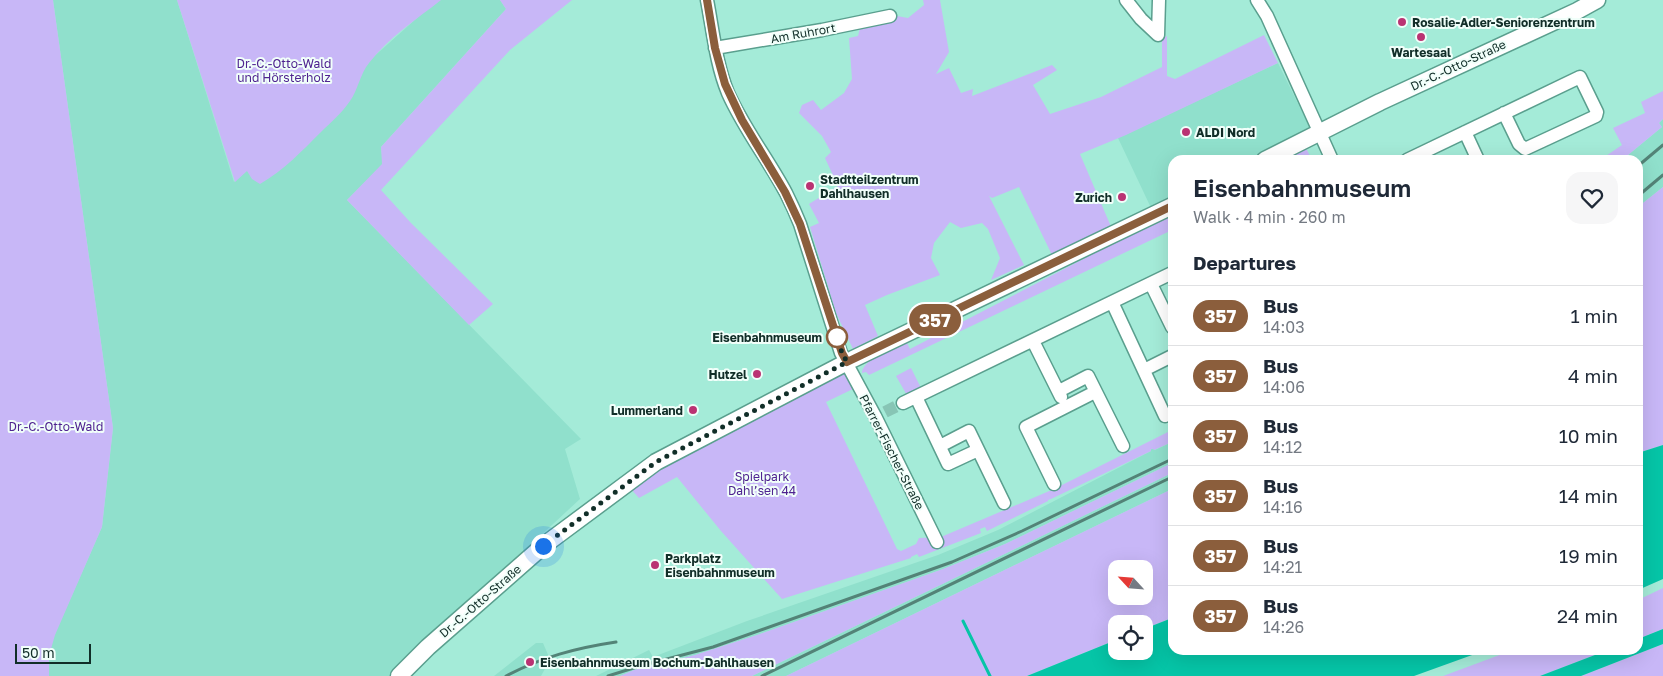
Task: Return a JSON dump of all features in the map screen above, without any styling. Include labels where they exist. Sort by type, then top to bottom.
[{"type":"street","points":[[707,0],[715,48],[728,94],[785,192],[800,224],[842,353],[847,362]]},
{"type":"street","points":[[1128,8],[1151,34],[1158,35],[1159,0]]},
{"type":"street","points":[[1257,0],[1267,16],[1330,155]]},
{"type":"street","name":"Dr.-C.-Otto-Straße","points":[[1275,155],[1575,6],[1598,0]]},
{"type":"street","name":"Am Ruhrort","points":[[715,48],[822,30],[890,16]]},
{"type":"street","points":[[1418,155],[1580,76],[1597,112],[1596,116],[1526,149],[1519,144],[1504,114]]},
{"type":"street","points":[[1465,132],[1476,155]]},
{"type":"street","name":"Dr.-C.-Otto-Straße","points":[[399,676],[543,546],[591,508],[656,462],[847,362],[1168,208]]},
{"type":"street","points":[[903,403],[1168,275]]},
{"type":"street","points":[[1151,284],[1168,319]]},
{"type":"street","points":[[1112,302],[1165,416]]},
{"type":"street","points":[[1033,341],[1066,407]]},
{"type":"street","points":[[1144,370],[1168,358]]},
{"type":"street","name":"Pfarrer-Fischer-Straße","points":[[847,362],[880,414],[937,542]]},
{"type":"street","points":[[1058,391],[1088,376],[1123,446]]},
{"type":"street","points":[[1054,484],[1026,427],[1095,392]]},
{"type":"street","points":[[916,397],[948,464],[978,450]]},
{"type":"street","points":[[940,446],[969,431],[1004,502]]},
{"type":"shaded area","points":[[53,0],[177,0],[234,182],[437,0],[500,0],[506,9],[381,147],[383,164],[347,200],[581,439],[565,449],[580,499],[392,676],[49,676],[46,654],[102,527],[113,428]]},
{"type":"shaded area","points":[[1278,63],[1311,130],[1261,155],[1168,155],[1168,201],[1152,210],[1118,138]]},
{"type":"shaded area","points":[[1663,119],[1663,187],[1643,203],[1643,155],[1628,155],[1662,127],[1659,123]]},
{"type":"shaded area","points":[[1168,444],[1168,465],[1005,544],[943,569],[757,635],[695,655],[634,670],[620,676],[596,676],[649,650],[653,657],[747,621],[938,555],[998,530],[1151,451],[1153,448],[1155,450]]},
{"type":"shaded area","points":[[1663,445],[1663,579],[1643,588],[1643,451]]},
{"type":"shaded area","points":[[1168,475],[1168,491],[786,676],[752,676]]},
{"type":"shaded area","points":[[1168,620],[1168,655],[1472,655],[1414,676],[1027,676],[1108,643],[1108,660],[1153,660],[1153,625]]},
{"type":"shaded area","points":[[1663,629],[1663,644],[1643,652],[1643,637]]},
{"type":"shaded area","name":"Eisenbahnmuseum Bochum-Dahlhausen","points":[[536,643],[543,643],[549,657],[541,676],[494,676]]},
{"type":"shaded area","points":[[1595,655],[1635,655],[1581,676],[1540,676]]},
{"type":"green space","name":"Dr.-C.-Otto-Wald","points":[[0,0],[53,0],[113,428],[102,527],[55,635],[49,656],[49,676],[0,676]]},
{"type":"green space","name":"Dr.-C.-Otto-Wald und Hörsterholz","points":[[177,0],[441,0],[385,45],[366,67],[353,97],[344,110],[292,160],[260,184],[252,179],[247,171],[235,182]]},
{"type":"green space","points":[[500,0],[572,0],[510,50],[381,190],[411,223],[493,304],[469,325],[347,200],[382,164],[381,147],[506,9]]},
{"type":"green space","points":[[923,0],[940,0],[949,52],[936,74],[949,68],[961,93],[973,89],[972,96],[1052,65],[1057,70],[1033,85],[1050,114],[1101,97],[1162,67],[1162,39],[1167,36],[1167,76],[1175,79],[1264,35],[1278,63],[1126,135],[1080,154],[1112,229],[1053,257],[1019,187],[992,198],[989,196],[1024,265],[991,280],[1000,258],[988,229],[982,223],[961,228],[950,222],[934,243],[931,258],[940,275],[865,305],[878,336],[853,349],[836,313],[810,227],[819,223],[809,204],[838,186],[825,158],[831,152],[822,136],[799,113],[802,105],[813,100],[821,110],[844,93],[852,79],[849,38],[858,36],[861,24],[897,16],[908,18],[924,5]]},
{"type":"green space","points":[[1663,91],[1663,119],[1659,123],[1662,127],[1628,155],[1607,155],[1622,145],[1613,128],[1645,113],[1641,102]]},
{"type":"green space","points":[[1306,148],[1310,155],[1291,155]]},
{"type":"green space","points":[[1663,187],[1663,445],[1643,451],[1643,203]]},
{"type":"green space","points":[[1168,215],[1168,232],[869,375],[866,372],[862,373],[867,363],[887,350],[906,341],[910,349]]},
{"type":"green space","points":[[911,368],[922,390],[908,397],[896,376]]},
{"type":"green space","name":"Spielpark Dahl’sen 44","points":[[846,371],[855,388],[826,402],[897,549],[901,551],[916,544],[919,538],[941,537],[1054,489],[1168,432],[1168,444],[1154,450],[1151,449],[1151,451],[987,531],[985,527],[980,529],[981,533],[919,557],[917,554],[911,558],[782,599],[721,531],[677,477],[639,498],[630,488],[670,462]]},
{"type":"green space","points":[[1168,465],[1168,475],[752,676],[620,676],[634,670],[695,655],[757,635],[943,569],[1005,544]]},
{"type":"green space","points":[[1168,491],[1168,620],[1153,625],[1153,615],[1108,615],[1108,643],[1027,676],[786,676]]},
{"type":"green space","points":[[1663,588],[1663,629],[1643,637],[1643,598]]},
{"type":"green space","points":[[1663,644],[1663,676],[1581,676],[1635,655],[1643,655],[1643,652]]},
{"type":"green space","points":[[1500,655],[1595,655],[1540,676],[1443,676]]},
{"type":"waterway","points":[[963,621],[990,676]]},
{"type":"tunnel","points":[[885,412],[903,403]]},
{"type":"railway","points":[[1643,162],[1663,145]]},
{"type":"railway","points":[[1643,192],[1663,175]]},
{"type":"railway","points":[[608,676],[713,647],[952,562],[1022,531],[1168,461]]},
{"type":"railway","points":[[762,676],[1168,479]]},
{"type":"railway","points":[[506,676],[560,654],[616,642]]},
{"type":"bus line","name":"357","points":[[707,0],[715,48],[728,94],[785,192],[800,224],[842,353],[847,362],[1168,208]]},
{"type":"place","name":"Rosalie-Adler-Seniorenzentrum","points":[[1402,22]]},
{"type":"place","name":"Wartesaal","points":[[1421,37]]},
{"type":"place","name":"ALDI Nord","points":[[1186,132]]},
{"type":"place","name":"Stadtteilzentrum Dahlhausen","points":[[810,186]]},
{"type":"place","name":"Zurich","points":[[1122,197]]},
{"type":"place","name":"Eisenbahnmuseum","points":[[837,337]]},
{"type":"place","name":"Hutzel","points":[[757,374]]},
{"type":"place","name":"Lummerland","points":[[693,410]]},
{"type":"place","name":"Parkplatz Eisenbahnmuseum","points":[[655,565]]},
{"type":"place","name":"Eisenbahnmuseum Bochum-Dahlhausen","points":[[530,662]]},
{"type":"route","points":[[543,546],[596,504],[656,462],[847,362],[836,334],[837,337]]}]
